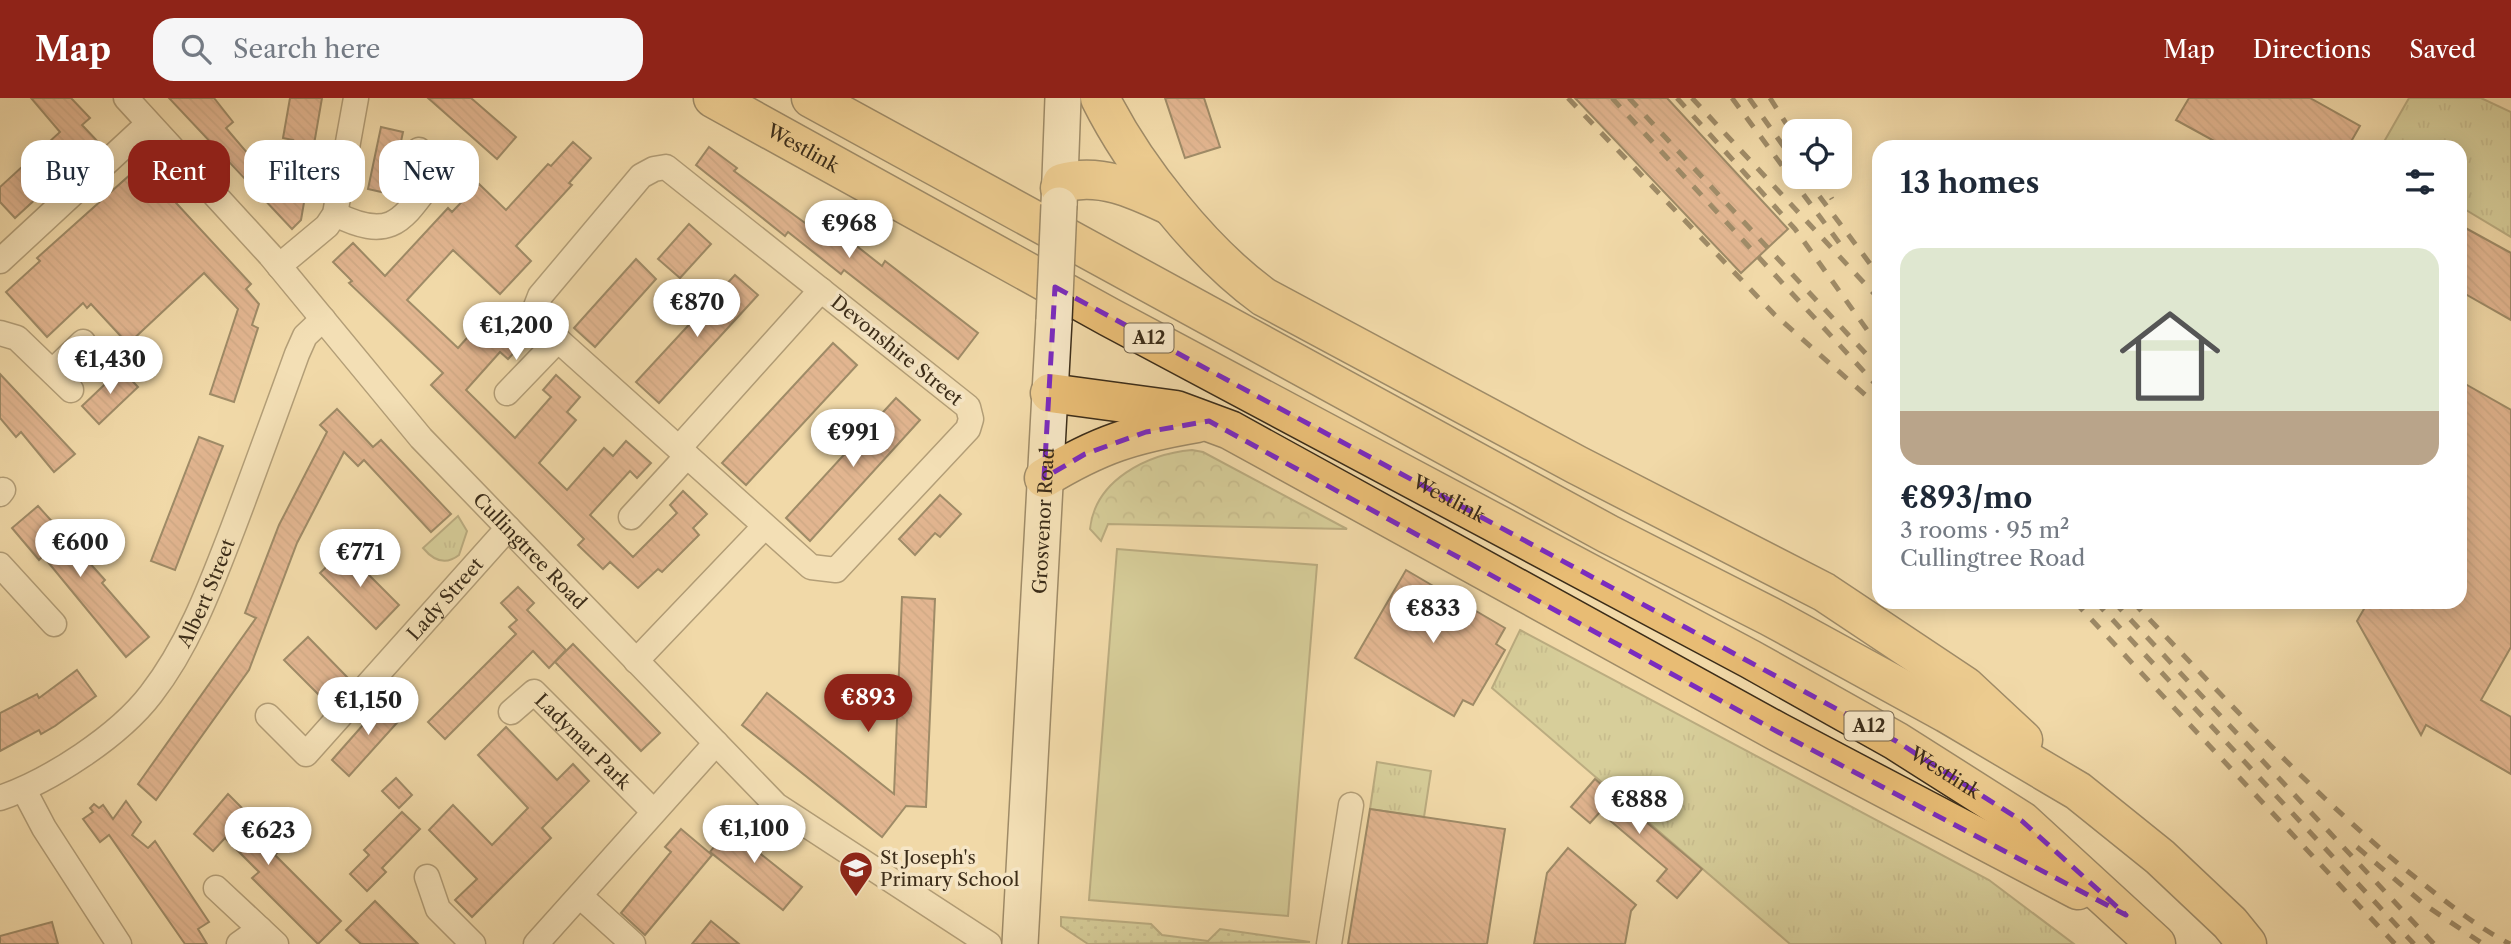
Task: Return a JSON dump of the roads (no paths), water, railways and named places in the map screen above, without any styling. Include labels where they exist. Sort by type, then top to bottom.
[{"type":"highway","name":"Westlink","points":[[713,98],[1109,317],[1750,659],[1896,741],[2022,821],[2156,944]]},
{"type":"highway","name":"A12","points":[[811,98],[1548,501],[1783,623],[1946,713],[2078,791],[2160,858],[2230,923],[2247,944]]},
{"type":"highway","points":[[1100,98],[1117,130],[1207,250],[1232,274],[1264,297],[1577,465],[1824,592],[1965,687],[2078,791]]},
{"type":"highway","points":[[1059,196],[1062,183],[1095,180],[1125,185],[1176,209]]},
{"type":"highway","points":[[1050,393],[1143,404],[1209,421],[1766,726],[2126,915]]},
{"type":"highway","points":[[1044,478],[1094,449],[1146,432],[1209,421]]},
{"type":"main road","name":"Grosvenor Road","points":[[1020,944],[1054,320],[1063,98]]},
{"type":"street","name":"Cullingtree Road","points":[[126,98],[279,266],[421,438],[776,805],[989,944]]},
{"type":"street","points":[[279,266],[327,226],[335,214],[356,98]]},
{"type":"street","points":[[0,261],[148,124]]},
{"type":"street","name":"Devonshire Street","points":[[558,340],[540,321],[535,309],[540,296],[633,186],[654,169],[666,167],[968,407],[971,419],[968,429],[836,570],[811,566],[764,527]]},
{"type":"street","points":[[335,214],[362,227],[390,227],[420,203]]},
{"type":"street","points":[[631,517],[821,290]]},
{"type":"street","name":"Albert Street","points":[[0,798],[24,790],[69,764],[133,714],[173,663],[214,577],[297,354],[305,336],[323,319]]},
{"type":"street","points":[[0,333],[17,338],[54,370],[71,390]]},
{"type":"street","points":[[507,393],[558,340],[764,527],[636,661]]},
{"type":"street","points":[[54,370],[83,342]]},
{"type":"street","name":"Lady Street","points":[[268,716],[306,754],[508,527]]},
{"type":"street","points":[[0,565],[54,624]]},
{"type":"street","name":"Ladymar Park","points":[[511,712],[534,692],[653,811]]},
{"type":"street","points":[[536,944],[716,743]]},
{"type":"street","points":[[24,790],[44,828],[119,944]]},
{"type":"street","points":[[1329,944],[1351,805]]},
{"type":"street","points":[[427,877],[438,909],[473,944]]},
{"type":"street","points":[[216,888],[268,937]]},
{"type":"street","points":[[580,896],[633,944]]},
{"type":"street","points":[[239,944],[268,937]]},
{"type":"railway","points":[[1568,98],[1774,314],[1872,401]]},
{"type":"railway","points":[[1612,98],[1872,380]]},
{"type":"railway","points":[[1629,98],[1872,360]]},
{"type":"railway","points":[[1677,98],[1795,229],[1872,337]]},
{"type":"railway","points":[[1692,98],[1872,291]]},
{"type":"railway","points":[[1732,98],[1846,252]]},
{"type":"railway","points":[[1749,98],[1782,144]]},
{"type":"railway","points":[[1770,98],[1783,119]]},
{"type":"railway","points":[[1814,189],[1872,266]]},
{"type":"railway","points":[[1826,189],[1832,199]]},
{"type":"railway","points":[[2082,609],[2395,944]]},
{"type":"railway","points":[[2103,609],[2414,944]]},
{"type":"railway","points":[[2121,609],[2434,944]]},
{"type":"railway","points":[[2140,609],[2265,740],[2369,839],[2444,900],[2482,928],[2510,944]]},
{"type":"railway","points":[[2357,847],[2425,905],[2483,944]]},
{"type":"place","name":"St Joseph's Primary School","points":[[856,898]]}]
